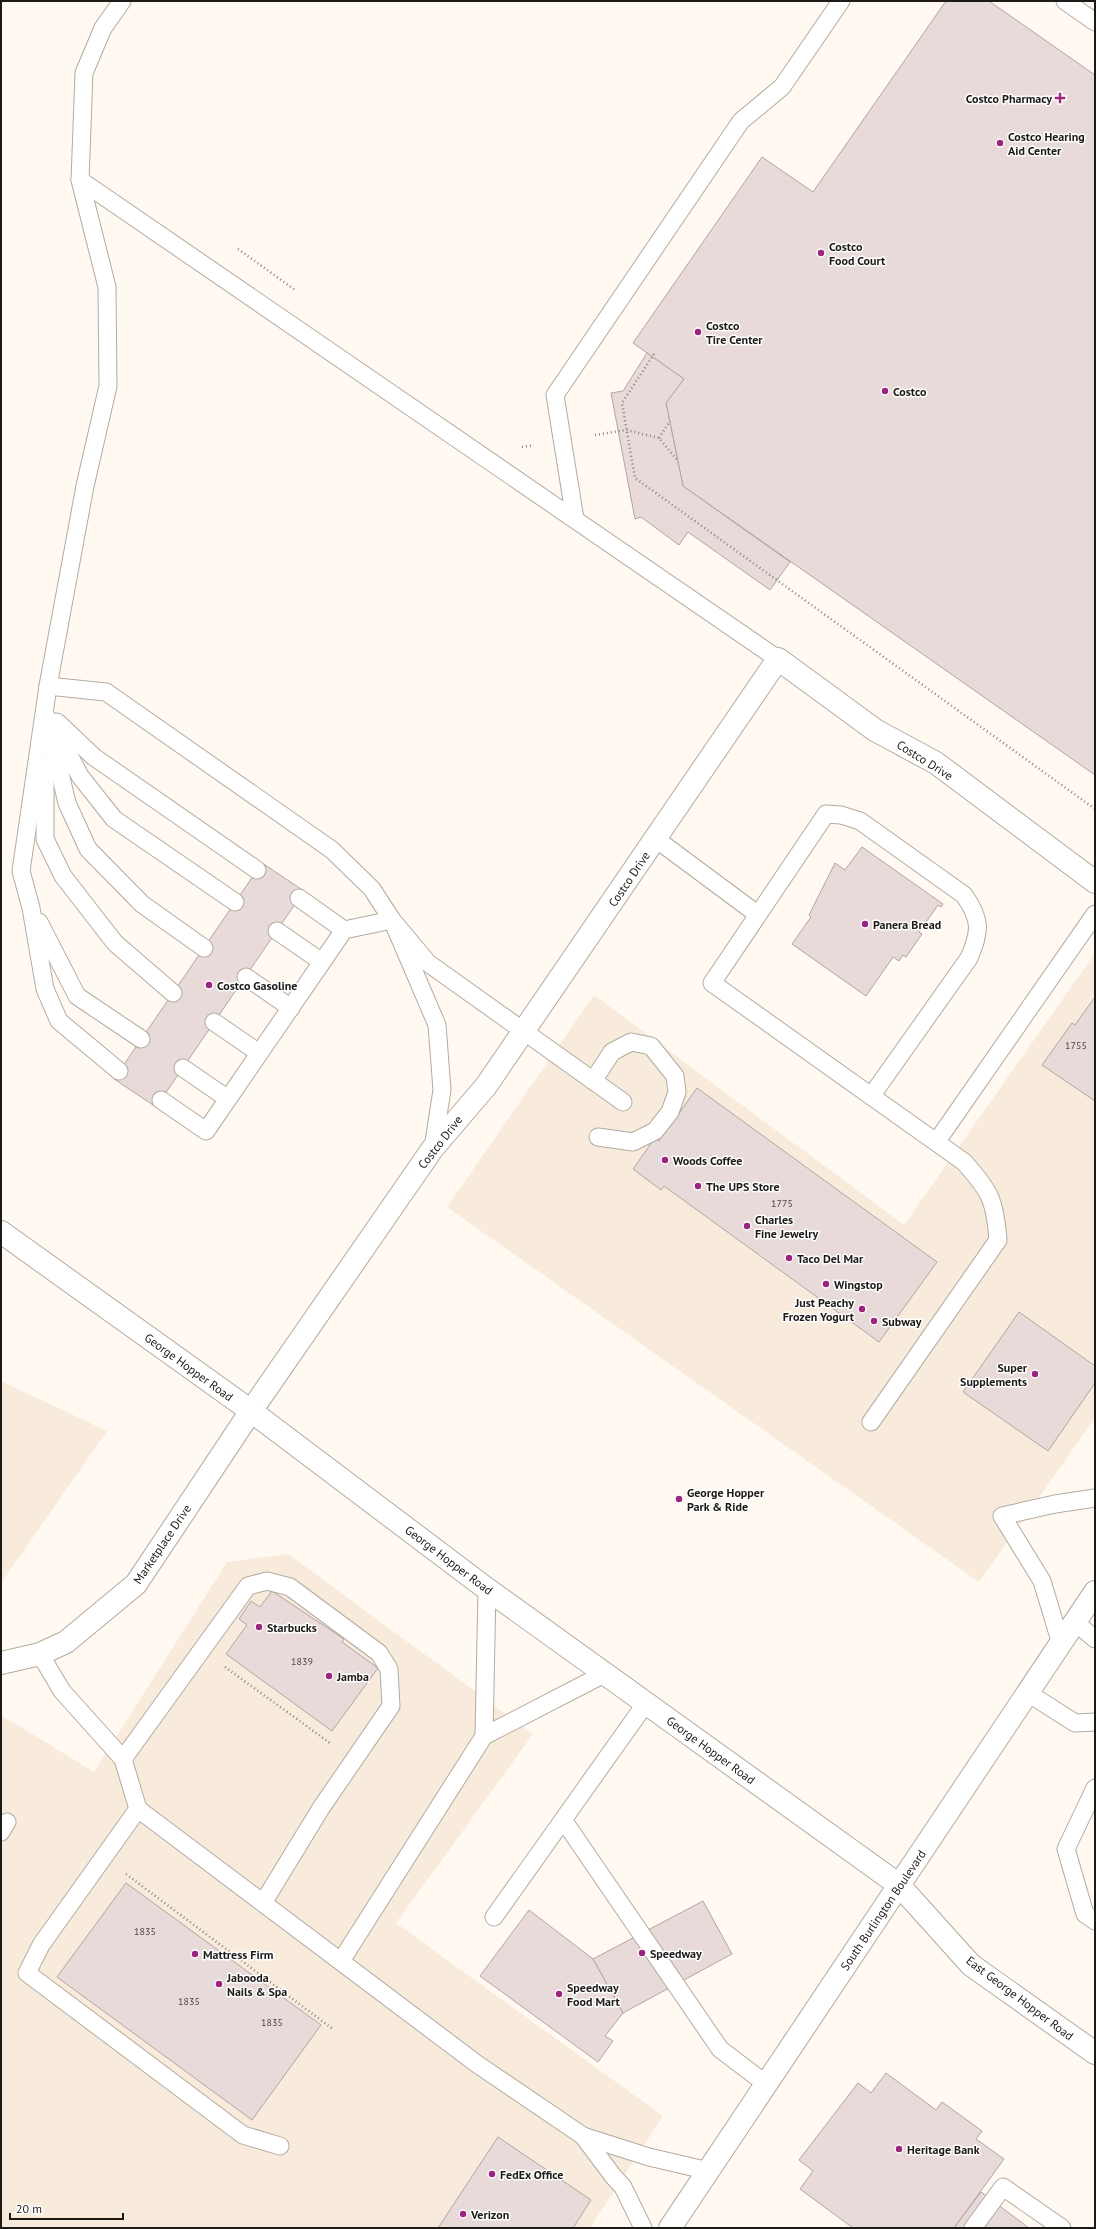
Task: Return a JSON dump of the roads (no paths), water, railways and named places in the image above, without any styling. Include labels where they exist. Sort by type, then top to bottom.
[{"type":"street","name":"Costco Drive","points":[[251,1411],[434,1148],[486,1086],[778,659],[875,730],[936,763],[1095,882]]},
{"type":"street","name":"George Hopper Road","points":[[1,1232],[251,1411],[488,1589],[899,1885]]},
{"type":"street","name":"Marketplace Drive","points":[[1,1664],[40,1654],[66,1642],[136,1584],[251,1411]]},
{"type":"street","name":"South Burlington Boulevard","points":[[670,2228],[1095,1592]]},
{"type":"street","name":"East George Hopper Road","points":[[899,1885],[971,1965],[1095,2053]]},
{"type":"lane","points":[[120,1071],[59,1021],[46,989],[31,908],[21,871],[48,686],[85,486],[108,386],[107,287],[80,180],[84,73],[103,28],[122,1]]},
{"type":"lane","points":[[575,519],[555,395],[741,121],[782,87],[841,1]]},
{"type":"lane","points":[[1065,1],[1095,22]]},
{"type":"lane","points":[[80,180],[778,659]]},
{"type":"lane","points":[[48,686],[106,692],[332,850],[372,889],[392,920],[428,963],[623,1102]]},
{"type":"lane","points":[[45,710],[94,757],[257,870]]},
{"type":"lane","points":[[45,710],[80,776],[114,819],[235,902]]},
{"type":"lane","points":[[45,710],[67,803],[88,849],[142,904],[204,948]]},
{"type":"lane","points":[[45,710],[45,839],[63,876],[115,943],[173,993]]},
{"type":"lane","points":[[871,1422],[998,1240],[996,1210],[984,1184],[964,1162],[937,1141],[712,983],[757,914],[826,814],[841,815],[860,821],[964,894],[973,908],[979,925],[976,942],[969,958],[872,1095]]},
{"type":"lane","points":[[656,838],[757,914]]},
{"type":"lane","points":[[299,898],[344,930]]},
{"type":"lane","points":[[31,908],[77,996],[141,1039]]},
{"type":"lane","points":[[937,1141],[1095,914]]},
{"type":"lane","points":[[161,1100],[206,1131],[344,930],[392,920]]},
{"type":"lane","points":[[392,920],[438,1025],[442,1090],[434,1148]]},
{"type":"lane","points":[[277,931],[322,962]]},
{"type":"lane","points":[[246,977],[291,1008]]},
{"type":"lane","points":[[214,1022],[259,1053]]},
{"type":"lane","points":[[593,1081],[612,1052],[631,1042],[651,1046],[675,1076],[678,1092],[670,1112],[655,1131],[633,1142],[598,1137]]},
{"type":"lane","points":[[183,1068],[228,1099]]},
{"type":"lane","points":[[1061,1644],[1042,1581],[1002,1516],[1055,1504],[1095,1498]]},
{"type":"lane","points":[[123,1759],[168,1700],[248,1586],[267,1581],[290,1587],[379,1653],[389,1669],[390,1706],[321,1808],[263,1903]]},
{"type":"lane","points":[[484,1736],[488,1589]]},
{"type":"lane","points":[[1076,1622],[1095,1639]]},
{"type":"lane","points":[[40,1654],[62,1691],[123,1759],[138,1809],[477,2064],[583,2136],[649,2157],[708,2171]]},
{"type":"lane","points":[[340,1961],[484,1736],[606,1673]]},
{"type":"lane","points":[[1028,1693],[1076,1723],[1095,1722]]},
{"type":"lane","points":[[494,1917],[564,1821],[646,1703]]},
{"type":"lane","points":[[1095,1788],[1066,1849],[1085,1914],[1095,1921]]},
{"type":"lane","points":[[138,1809],[41,1945],[27,1973],[243,2135],[280,2146]]},
{"type":"lane","points":[[564,1821],[720,2049],[766,2084]]},
{"type":"lane","points":[[583,2136],[623,2187],[643,2228]]},
{"type":"lane","points":[[973,2228],[1003,2187],[1058,2227]]},
{"type":"place","name":"Costco Pharmacy","points":[[1060,98]]},
{"type":"place","name":"Costco Hearing Aid Center","points":[[1000,143]]},
{"type":"place","name":"Costco Food Court","points":[[821,253]]},
{"type":"place","name":"Costco Tire Center","points":[[698,332]]},
{"type":"place","name":"Costco","points":[[885,391]]},
{"type":"place","name":"Panera Bread","points":[[865,924]]},
{"type":"place","name":"Costco Gasoline","points":[[209,985]]},
{"type":"place","name":"Woods Coffee","points":[[665,1160]]},
{"type":"place","name":"The UPS Store","points":[[698,1186]]},
{"type":"place","name":"Charles Fine Jewelry","points":[[747,1226]]},
{"type":"place","name":"Taco Del Mar","points":[[789,1258]]},
{"type":"place","name":"Wingstop","points":[[826,1284]]},
{"type":"place","name":"Just Peachy Frozen Yogurt","points":[[862,1309]]},
{"type":"place","name":"Subway","points":[[874,1321]]},
{"type":"place","name":"Super Supplements","points":[[1035,1374]]},
{"type":"place","name":"George Hopper Park & Ride","points":[[679,1499]]},
{"type":"place","name":"Starbucks","points":[[259,1627]]},
{"type":"place","name":"Jamba","points":[[329,1676]]},
{"type":"place","name":"Speedway","points":[[642,1953]]},
{"type":"place","name":"Mattress Firm","points":[[195,1954]]},
{"type":"place","name":"Jabooda Nails & Spa","points":[[219,1984]]},
{"type":"place","name":"Speedway Food Mart","points":[[559,1994]]},
{"type":"place","name":"Heritage Bank","points":[[899,2149]]},
{"type":"place","name":"FedEx Office","points":[[492,2174]]},
{"type":"place","name":"Verizon","points":[[463,2214]]}]
